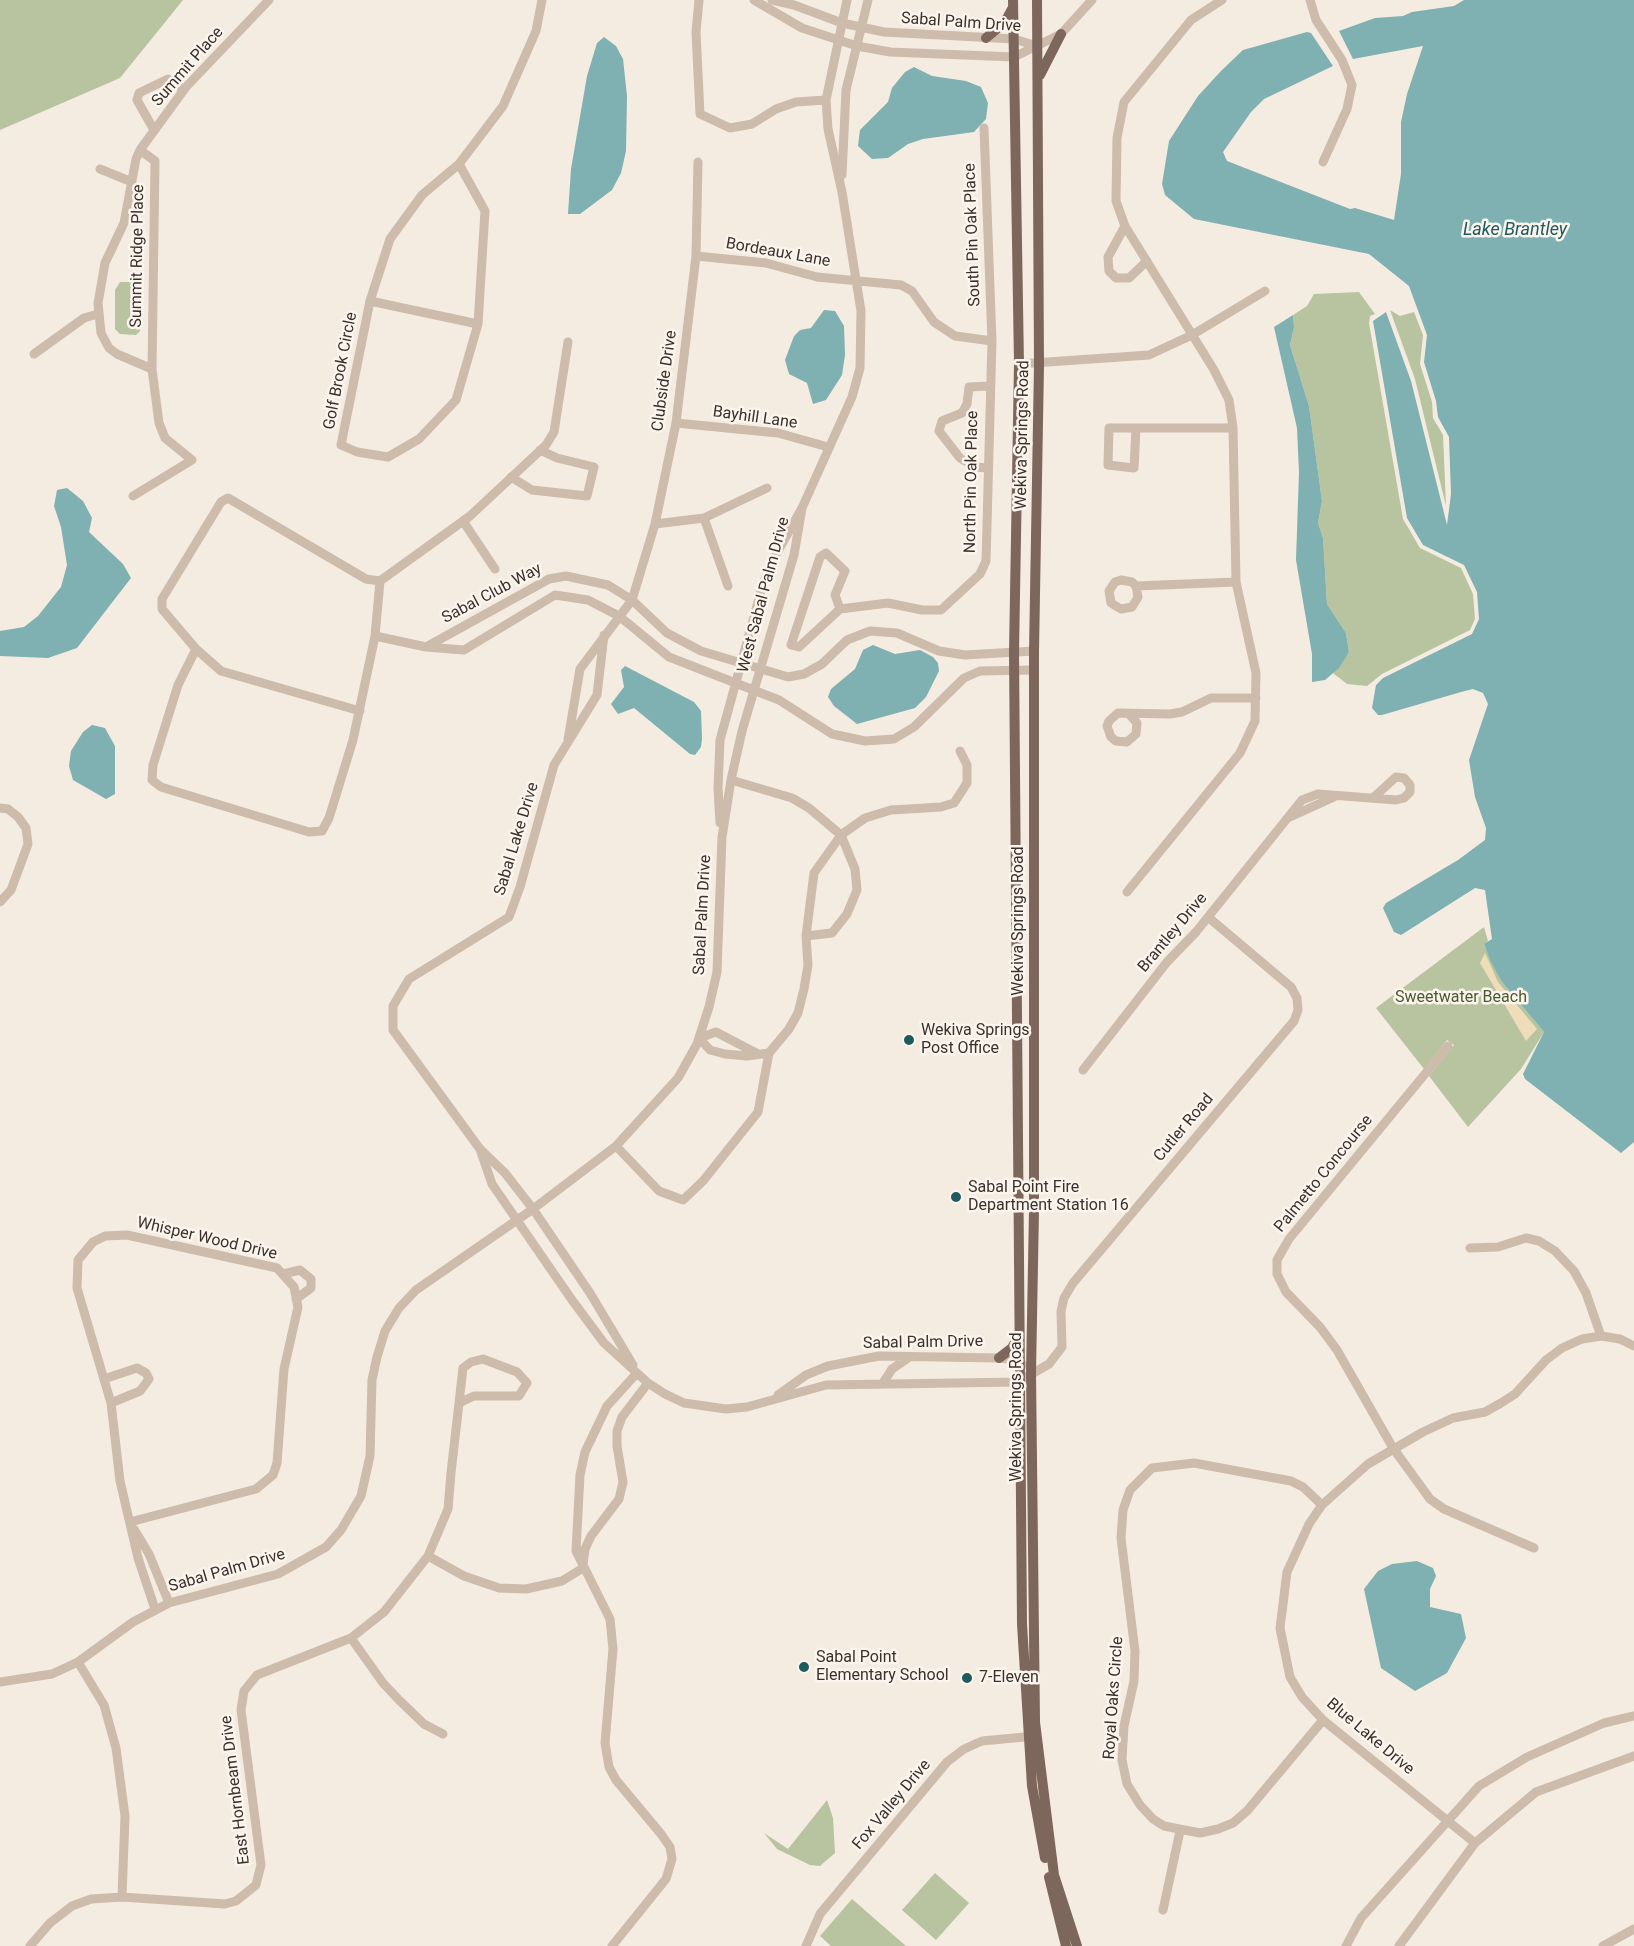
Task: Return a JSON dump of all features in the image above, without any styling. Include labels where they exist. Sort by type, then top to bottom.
[{"type":"main road","name":"Wekiva Springs Road","points":[[1037,0],[1039,364],[1034,651],[1032,1786],[1052,1895],[1066,1946]]},
{"type":"main road","name":"Wekiva Springs Road","points":[[1013,3],[1019,364],[1014,670],[1016,1210],[1022,1624],[1032,1736],[1054,1875],[1077,1946]]},
{"type":"main road","points":[[986,38],[1005,22],[1013,3]]},
{"type":"main road","points":[[1037,84],[1042,68],[1062,34]]},
{"type":"main road","points":[[1017,1093],[1034,1092]]},
{"type":"main road","points":[[1016,1210],[1034,1210]]},
{"type":"main road","points":[[999,1358],[1012,1348],[1018,1338]]},
{"type":"street","name":"Summit Place","points":[[138,154],[184,90],[269,0]]},
{"type":"street","name":"Golf Brook Circle","points":[[459,164],[485,211],[478,324],[456,400],[419,439],[388,457],[357,453],[341,445],[370,301],[390,240],[422,195],[459,164],[503,106],[536,31],[542,0]]},
{"type":"street","points":[[699,0],[696,32],[700,114],[730,128],[752,124],[776,109],[796,102],[826,100]]},
{"type":"street","name":"Sabal Palm Drive","points":[[754,0],[802,28],[838,41],[890,52],[1014,57],[1037,46]]},
{"type":"street","name":"Sabal Palm Drive","points":[[772,0],[794,5],[842,23],[862,27],[910,35],[1014,39],[1037,46]]},
{"type":"street","name":"West Sabal Palm Drive","points":[[740,664],[763,584],[774,558],[802,508],[852,397],[860,368],[861,311],[842,192],[828,129],[826,100],[847,0]]},
{"type":"street","name":"West Sabal Palm Drive","points":[[842,192],[842,132],[846,90],[868,0]]},
{"type":"street","points":[[1037,46],[1062,34],[1092,0]]},
{"type":"street","points":[[1127,891],[1240,753],[1255,721],[1253,657],[1236,582],[1233,428],[1229,400],[1214,370],[1125,226],[1116,201],[1117,138],[1124,102],[1191,20],[1222,0]]},
{"type":"street","points":[[1310,0],[1316,20],[1346,66],[1352,85],[1347,109],[1323,162]]},
{"type":"street","points":[[154,130],[137,100],[139,93],[168,79],[184,90]]},
{"type":"street","name":"South Pin Oak Place","points":[[984,128],[992,341]]},
{"type":"street","name":"Summit Ridge Place","points":[[133,496],[192,460],[165,438],[159,423],[152,369],[155,161],[138,154],[124,223],[105,263],[98,314],[101,333],[109,348],[117,354],[152,369]]},
{"type":"street","name":"Clubside Drive","points":[[632,600],[655,524],[676,423],[696,256],[698,162]]},
{"type":"street","points":[[100,169],[132,182]]},
{"type":"street","points":[[1125,226],[1108,257],[1109,271],[1116,278],[1129,278],[1147,261]]},
{"type":"street","name":"Bordeaux Lane","points":[[696,256],[766,263],[817,277],[856,279],[865,283],[907,287],[934,322],[955,336],[992,341]]},
{"type":"street","points":[[1019,364],[1149,355],[1191,335],[1265,291]]},
{"type":"street","points":[[370,301],[478,324]]},
{"type":"street","points":[[34,354],[84,318],[98,314]]},
{"type":"street","name":"North Pin Oak Place","points":[[840,609],[888,603],[922,610],[941,610],[980,574],[986,561],[988,386],[992,341]]},
{"type":"street","points":[[360,711],[221,671],[196,649],[162,609],[162,599],[221,502],[228,498],[366,579],[380,581],[463,521],[540,450],[554,432],[568,342]]},
{"type":"street","points":[[988,386],[969,387],[967,404],[962,413],[942,421],[939,431],[960,458],[975,467],[988,468]]},
{"type":"street","name":"Bayhill Lane","points":[[676,423],[778,433],[828,447]]},
{"type":"street","points":[[1136,428],[1134,468],[1108,465],[1109,428],[1136,428],[1233,428]]},
{"type":"street","points":[[511,477],[532,490],[587,496],[594,467],[556,458],[540,450]]},
{"type":"street","points":[[655,524],[704,518],[767,488]]},
{"type":"street","name":"West Sabal Palm Drive","points":[[754,689],[794,555],[802,508]]},
{"type":"street","points":[[704,518],[728,586]]},
{"type":"street","points":[[463,521],[495,569]]},
{"type":"street","points":[[826,553],[845,571],[835,595],[840,609],[799,647],[791,645],[820,557],[826,553]]},
{"type":"street","name":"Sabal Club Way","points":[[426,647],[549,579],[566,576],[608,585],[632,600],[667,633],[683,643],[740,664],[788,677],[804,674],[822,664],[847,640],[870,631],[897,633],[939,651],[956,653],[1034,651]]},
{"type":"street","points":[[196,649],[178,685],[153,765],[153,780],[161,787],[309,832],[322,831],[329,818],[360,711],[375,636],[380,581]]},
{"type":"street","points":[[1136,586],[1236,582]]},
{"type":"street","name":"Sabal Club Way","points":[[375,636],[426,647],[464,650],[555,595],[588,600],[619,616],[669,657],[779,700],[832,734],[865,741],[894,739],[914,727],[964,678],[980,671],[1034,670]]},
{"type":"street","name":"Sabal Lake Drive","points":[[567,742],[580,669],[632,600]]},
{"type":"street","name":"Sabal Lake Drive","points":[[533,1209],[505,1173],[480,1149],[400,1042],[393,1030],[393,1006],[409,979],[509,917],[520,888],[554,765],[567,742],[580,727],[597,695],[604,636]]},
{"type":"street","name":"Sabal Palm Drive","points":[[722,837],[718,788],[720,740],[740,664]]},
{"type":"street","name":"Sabal Palm Drive","points":[[0,1682],[52,1674],[78,1662],[155,1609],[169,1603],[278,1574],[326,1547],[353,1512],[363,1488],[370,1456],[372,1380],[385,1331],[399,1308],[416,1290],[533,1209],[615,1146],[678,1078],[699,1038],[717,972],[722,837],[730,780],[754,689]]},
{"type":"street","points":[[1129,714],[1182,712],[1211,698],[1256,698]]},
{"type":"street","points":[[615,1146],[658,1191],[683,1200],[703,1181],[759,1112],[769,1053],[789,1029],[798,1013],[808,965],[806,936],[814,873],[841,836],[865,818],[891,810],[941,807],[954,803],[967,783],[967,765],[960,751]]},
{"type":"street","points":[[730,780],[792,798],[809,808],[841,836],[855,869],[857,890],[847,914],[832,933],[806,936]]},
{"type":"street","name":"Brantley Drive","points":[[1083,1070],[1167,962],[1208,917],[1290,817],[1305,804],[1336,796],[1374,797]]},
{"type":"street","points":[[0,808],[8,809],[27,828],[28,844],[11,890],[0,902]]},
{"type":"street","name":"Cutler Road","points":[[1031,1373],[1049,1364],[1062,1347],[1061,1311],[1064,1298],[1073,1283],[1294,1021],[1298,1010],[1298,998],[1292,987],[1208,917]]},
{"type":"street","points":[[758,1054],[716,1032],[699,1038],[710,1050],[725,1054],[758,1054],[769,1053]]},
{"type":"street","name":"Palmetto Concourse","points":[[1448,1046],[1289,1239],[1278,1260],[1277,1274],[1280,1284],[1320,1327],[1337,1350],[1393,1449],[1421,1490],[1444,1509],[1534,1548]]},
{"type":"street","name":"Sabal Lake Drive","points":[[480,1149],[492,1184],[516,1220]]},
{"type":"street","name":"Sabal Palm Drive","points":[[533,1209],[590,1293],[637,1373]]},
{"type":"street","name":"Sabal Palm Drive","points":[[516,1220],[604,1343],[648,1383],[684,1403],[707,1408],[747,1407],[826,1385],[1018,1382]]},
{"type":"street","name":"Whisper Wood Drive","points":[[155,1609],[138,1558],[120,1481],[111,1403],[77,1288],[78,1260],[93,1242],[105,1236],[127,1235],[278,1268],[294,1287],[296,1299]]},
{"type":"street","points":[[1470,1248],[1498,1247],[1526,1238],[1539,1240],[1555,1251],[1574,1271],[1586,1293],[1601,1336]]},
{"type":"street","points":[[130,1522],[256,1489],[273,1475],[277,1463],[284,1368],[298,1307],[296,1299],[311,1288],[311,1279],[300,1270],[283,1274]]},
{"type":"street","name":"Blue Lake Drive","points":[[1475,1843],[1323,1720],[1302,1697],[1290,1677],[1280,1628],[1287,1572],[1309,1524],[1322,1505],[1345,1482],[1393,1449],[1453,1418],[1485,1412],[1501,1403],[1515,1394],[1546,1360],[1562,1348],[1582,1339],[1601,1336],[1620,1339],[1634,1346]]},
{"type":"street","name":"Sabal Palm Drive","points":[[771,1399],[807,1375],[828,1366],[879,1356],[1018,1360]]},
{"type":"street","points":[[883,1383],[900,1361],[914,1356]]},
{"type":"street","name":"East Hornbeam Drive","points":[[30,1946],[50,1923],[72,1906],[91,1899],[122,1897],[225,1904],[236,1900],[256,1885],[261,1865],[241,1710],[244,1691],[257,1675],[351,1638],[384,1612],[428,1556],[448,1509],[459,1403],[463,1368],[476,1360],[483,1359],[517,1372],[527,1383],[519,1396],[474,1396],[459,1403]]},
{"type":"street","points":[[1018,1360],[1031,1373],[1018,1382]]},
{"type":"street","points":[[104,1379],[137,1368],[146,1373],[149,1379],[140,1391],[111,1403]]},
{"type":"street","points":[[612,1946],[666,1879],[672,1859],[670,1847],[616,1780],[609,1767],[604,1743],[613,1649],[610,1619],[600,1595],[582,1568],[576,1551],[575,1535],[585,1452],[607,1406],[637,1373]]},
{"type":"street","points":[[428,1556],[464,1576],[499,1588],[525,1589],[562,1581],[582,1568],[585,1549],[591,1536],[619,1499],[623,1482],[617,1439],[622,1417],[648,1383]]},
{"type":"street","name":"Royal Oaks Circle","points":[[1322,1505],[1303,1487],[1291,1481],[1194,1463],[1152,1468],[1130,1490],[1123,1510],[1121,1538],[1135,1651],[1134,1681],[1124,1726],[1122,1760],[1128,1784],[1140,1805],[1153,1819],[1180,1831],[1200,1833],[1233,1823],[1247,1811],[1323,1720]]},
{"type":"street","name":"Whisper Wood Drive","points":[[130,1522],[149,1554],[169,1603]]},
{"type":"street","points":[[351,1638],[383,1683],[399,1700],[424,1724],[443,1734]]},
{"type":"street","points":[[78,1662],[104,1705],[116,1748],[125,1816],[122,1897]]},
{"type":"street","points":[[1346,1946],[1361,1918],[1479,1786],[1527,1757],[1604,1723],[1634,1716]]},
{"type":"street","name":"Fox Valley Drive","points":[[806,1946],[820,1914],[947,1762],[964,1749],[982,1741],[1032,1736]]},
{"type":"street","points":[[1399,1946],[1475,1843],[1536,1792],[1634,1756]]},
{"type":"street","points":[[1163,1910],[1180,1831]]},
{"type":"street","points":[[1603,1946],[1634,1929]]},
{"type":"green space","points":[[0,0],[183,0],[120,78],[0,130]]},
{"type":"green space","points":[[120,282],[140,282],[140,331],[136,335],[120,334],[115,329],[115,290]]},
{"type":"green space","points":[[1359,292],[1375,314],[1370,316],[1369,323],[1403,519],[1420,548],[1461,568],[1473,594],[1475,619],[1470,630],[1382,674],[1367,686],[1347,684],[1333,673],[1349,652],[1346,633],[1327,604],[1323,538],[1318,523],[1322,501],[1309,406],[1290,345],[1294,327],[1293,315],[1307,306],[1314,294]]},
{"type":"green space","points":[[1390,310],[1400,316],[1414,312],[1423,335],[1420,364],[1432,402],[1433,418],[1443,435],[1446,506],[1415,379]]},
{"type":"green space","name":"Sweetwater Beach","points":[[1484,927],[1488,941],[1484,945],[1502,982],[1544,1032],[1521,1069],[1468,1127],[1429,1076],[1454,1045],[1447,1040],[1424,1069],[1376,1008]]},
{"type":"green space","points":[[827,1800],[833,1818],[835,1853],[820,1866],[810,1865],[777,1849],[764,1833],[788,1849]]},
{"type":"green space","points":[[935,1873],[969,1903],[936,1940],[902,1910]]},
{"type":"green space","points":[[852,1899],[906,1946],[831,1946],[820,1936]]},
{"type":"sand","points":[[1485,953],[1498,982],[1537,1029],[1526,1041],[1480,963]]},
{"type":"water","name":"Lake Brantley","points":[[1464,0],[1634,0],[1634,1142],[1621,1153],[1525,1079],[1523,1074],[1544,1032],[1502,982],[1491,962],[1484,944],[1492,939],[1485,890],[1475,888],[1401,935],[1394,932],[1383,908],[1386,903],[1458,860],[1485,840],[1486,828],[1475,797],[1469,760],[1488,704],[1483,693],[1473,689],[1382,715],[1378,715],[1372,708],[1376,685],[1383,678],[1472,634],[1479,619],[1477,592],[1464,565],[1423,545],[1407,518],[1373,321],[1386,312],[1411,381],[1447,525],[1451,494],[1449,437],[1438,417],[1436,401],[1424,362],[1427,335],[1409,286],[1369,254],[1194,219],[1165,195],[1162,184],[1169,141],[1198,96],[1221,71],[1243,50],[1307,32],[1311,33],[1333,66],[1264,99],[1251,112],[1223,152],[1227,161],[1350,209],[1355,208],[1394,220],[1401,174],[1401,122],[1407,94],[1423,46],[1353,59],[1339,31],[1375,18],[1403,16],[1412,12],[1454,6]]},
{"type":"water","points":[[604,37],[616,46],[623,59],[627,96],[626,151],[621,173],[612,190],[580,214],[568,214],[571,169],[587,76],[597,43]]},
{"type":"water","points":[[914,67],[932,76],[966,81],[981,87],[988,103],[986,119],[974,132],[923,139],[908,144],[888,158],[872,159],[858,146],[860,130],[888,102],[892,88],[905,72]]},
{"type":"water","points":[[824,310],[835,311],[844,326],[845,355],[842,375],[826,400],[813,404],[807,383],[789,374],[785,360],[794,336],[800,330],[811,328]]},
{"type":"water","points":[[1293,315],[1294,327],[1290,345],[1309,406],[1322,501],[1318,523],[1323,538],[1327,604],[1346,633],[1349,652],[1339,668],[1325,680],[1312,682],[1312,654],[1296,560],[1299,472],[1297,428],[1274,327]]},
{"type":"water","points":[[67,488],[83,501],[92,518],[89,532],[123,564],[131,578],[77,648],[48,658],[0,656],[0,631],[24,627],[38,616],[61,587],[67,565],[61,527],[54,506],[57,490]]},
{"type":"water","points":[[873,645],[895,654],[920,650],[933,657],[938,663],[939,671],[926,697],[915,708],[857,724],[834,706],[828,697],[831,689],[855,669],[863,650]]},
{"type":"water","points":[[625,666],[694,702],[701,711],[702,739],[701,747],[695,755],[690,754],[634,708],[618,714],[611,704],[624,687],[621,670]]},
{"type":"water","points":[[92,725],[105,728],[115,746],[115,794],[106,799],[73,780],[69,766],[71,751],[83,732]]},
{"type":"water","points":[[1417,1561],[1433,1568],[1436,1576],[1430,1589],[1430,1607],[1461,1614],[1466,1638],[1447,1673],[1415,1691],[1381,1668],[1364,1589],[1378,1571],[1392,1564]]},
{"type":"place","name":"Wekiva Springs Post Office","points":[[909,1040]]},
{"type":"place","name":"Sabal Point Fire Department Station 16","points":[[956,1197]]},
{"type":"place","name":"Sabal Point Elementary School","points":[[804,1667]]},
{"type":"place","name":"7-Eleven","points":[[967,1678]]}]
